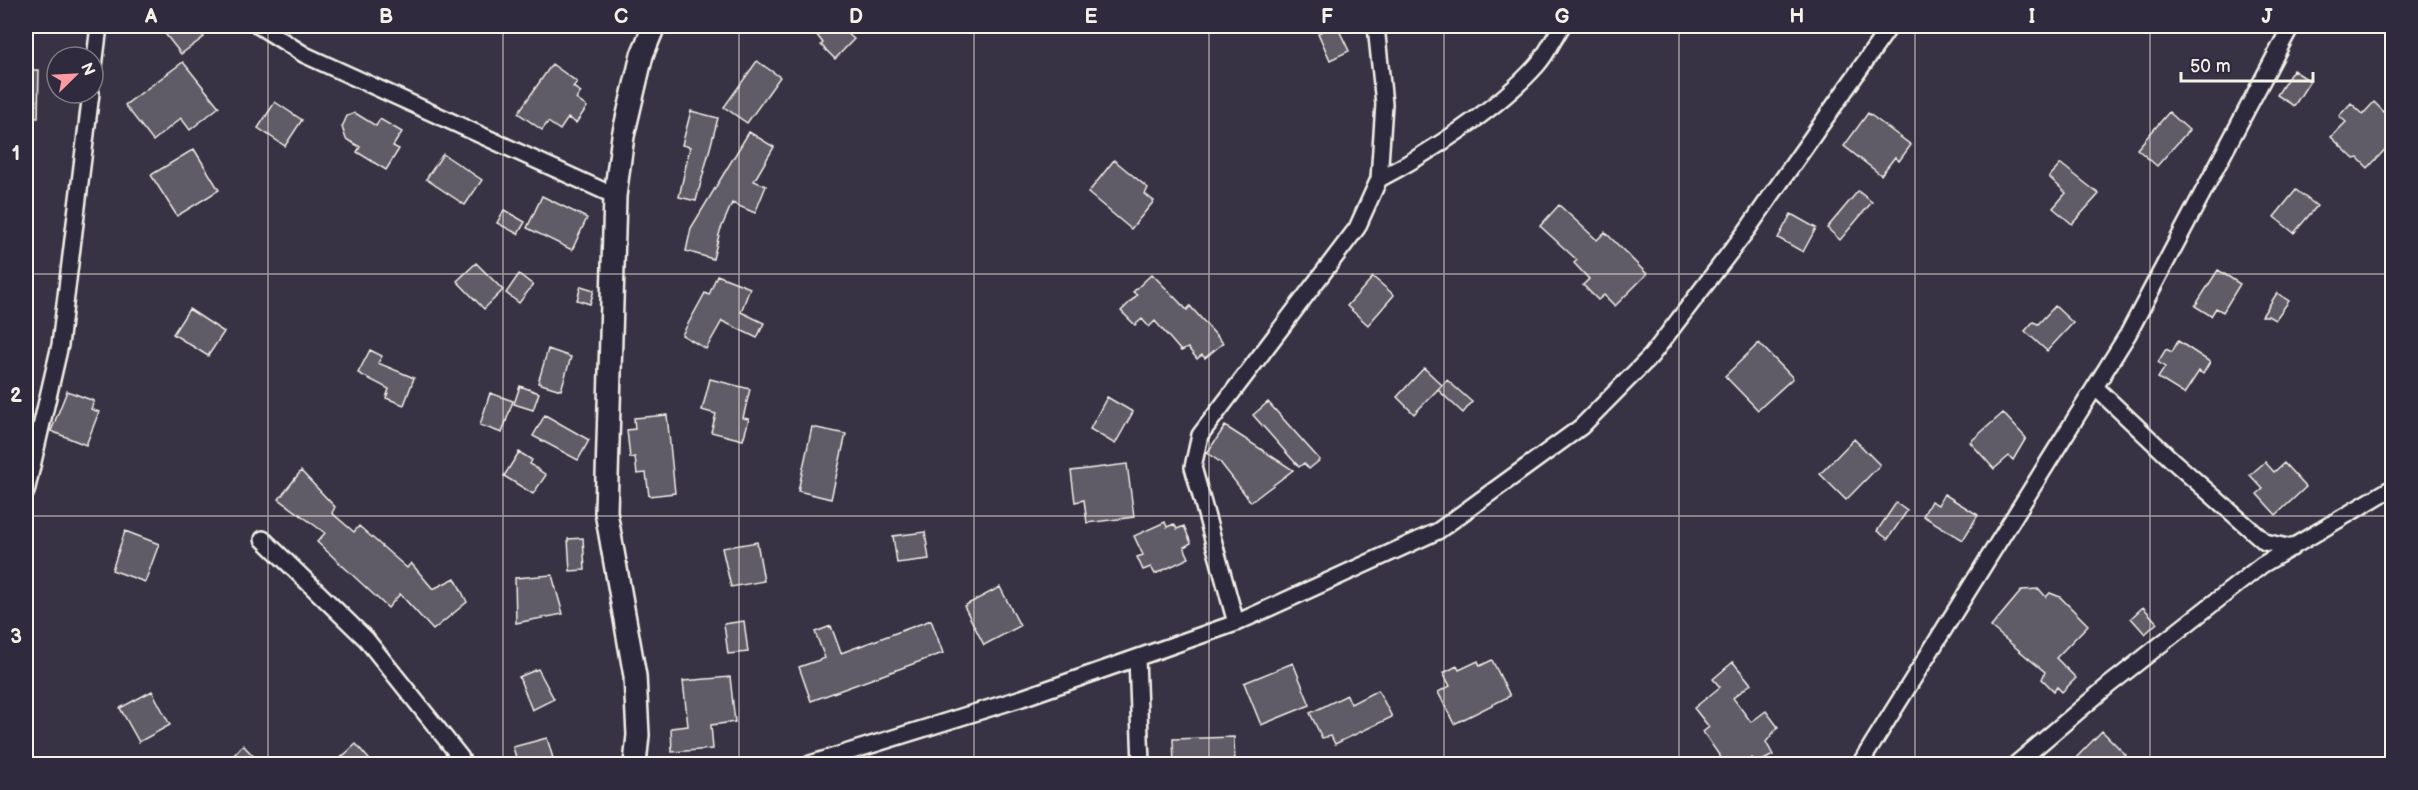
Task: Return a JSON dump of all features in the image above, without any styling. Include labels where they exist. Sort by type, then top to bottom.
[{"type":"street","points":[[97,45],[99,26]]},
{"type":"street","points":[[259,26],[305,55],[615,196]]},
{"type":"street","points":[[635,765],[638,735],[635,676],[606,512],[615,196],[626,124],[642,55],[654,26]]},
{"type":"street","points":[[1236,623],[1193,467],[1200,435],[1358,228],[1379,179],[1384,105],[1376,26]]},
{"type":"street","points":[[1379,179],[1415,161],[1509,92],[1538,64],[1562,26]]},
{"type":"street","points":[[810,765],[1022,698],[1236,623],[1438,531],[1581,427],[1651,356],[1747,230],[1890,26]]},
{"type":"street","points":[[1860,765],[2128,334],[2291,26]]},
{"type":"street","points":[[26,492],[60,345],[90,105]]},
{"type":"street","points":[[2096,387],[2172,461],[2265,542],[2292,548]]},
{"type":"street","points":[[2016,765],[2109,685],[2262,565],[2392,488]]},
{"type":"street","points":[[263,539],[366,639],[461,758],[461,765]]},
{"type":"street","points":[[1137,658],[1141,765]]},
{"type":"building","points":[[159,26],[195,26],[204,37],[181,54]]},
{"type":"building","points":[[810,26],[839,26],[854,39],[835,59],[821,45],[823,43]]},
{"type":"building","points":[[1337,26],[1349,51],[1330,60],[1318,33]]},
{"type":"building","points":[[757,61],[780,77],[747,123],[724,107]]},
{"type":"building","points":[[183,62],[219,107],[190,130],[181,118],[153,141],[125,105]]},
{"type":"building","points":[[552,64],[577,82],[573,87],[581,92],[576,99],[587,107],[576,123],[568,118],[560,130],[548,122],[542,130],[518,113]]},
{"type":"building","points":[[26,70],[39,70],[38,118],[26,118]]},
{"type":"building","points":[[2293,70],[2310,81],[2294,106],[2277,95]]},
{"type":"building","points":[[275,102],[302,120],[285,146],[258,128]]},
{"type":"building","points":[[2374,102],[2392,120],[2392,142],[2368,168],[2358,158],[2354,159],[2331,137],[2346,122],[2339,116],[2351,103],[2363,114]]},
{"type":"building","points":[[691,111],[718,118],[696,201],[679,197],[690,147],[682,145]]},
{"type":"building","points":[[2169,112],[2189,130],[2157,166],[2137,149]]},
{"type":"building","points":[[355,113],[376,126],[380,119],[402,132],[393,146],[399,149],[386,170],[357,152],[360,147],[346,139],[342,127],[347,116]]},
{"type":"building","points":[[1868,113],[1911,145],[1899,161],[1895,157],[1881,175],[1844,146]]},
{"type":"building","points":[[749,132],[774,147],[754,181],[766,186],[755,213],[732,203],[720,231],[713,259],[686,251],[691,228]]},
{"type":"building","points":[[194,149],[219,190],[177,216],[151,175]]},
{"type":"building","points":[[443,154],[482,180],[465,205],[426,179]]},
{"type":"building","points":[[1114,160],[1148,188],[1145,194],[1154,201],[1131,229],[1088,193]]},
{"type":"building","points":[[2061,164],[2099,194],[2072,224],[2053,208],[2066,193],[2049,177]]},
{"type":"building","points":[[2296,190],[2317,206],[2294,233],[2274,217]]},
{"type":"building","points":[[1858,191],[1872,202],[1840,240],[1827,228]]},
{"type":"building","points":[[542,196],[587,218],[572,250],[527,228]]},
{"type":"building","points":[[1559,205],[1597,240],[1605,232],[1647,274],[1615,306],[1604,295],[1598,300],[1583,285],[1589,279],[1574,263],[1577,260],[1540,226]]},
{"type":"building","points":[[504,210],[525,222],[518,234],[497,223]]},
{"type":"building","points":[[1791,214],[1816,228],[1803,252],[1778,238]]},
{"type":"building","points":[[476,263],[503,290],[484,309],[457,281]]},
{"type":"building","points":[[2218,270],[2240,284],[2223,312],[2216,308],[2211,316],[2195,306]]},
{"type":"building","points":[[519,274],[533,285],[519,303],[506,293]]},
{"type":"building","points":[[1152,274],[1187,310],[1190,306],[1223,343],[1205,358],[1202,355],[1197,359],[1188,348],[1181,351],[1155,321],[1149,327],[1142,319],[1135,325],[1121,311],[1137,295],[1133,292]]},
{"type":"building","points":[[717,275],[750,288],[741,312],[764,323],[757,338],[722,321],[706,349],[682,335],[705,293],[709,295]]},
{"type":"building","points":[[1373,277],[1394,295],[1368,325],[1347,306]]},
{"type":"building","points":[[581,286],[594,290],[590,304],[577,300]]},
{"type":"building","points":[[2277,293],[2289,301],[2275,320],[2262,316]]},
{"type":"building","points":[[2055,306],[2073,323],[2047,351],[2025,331],[2033,322],[2038,324]]},
{"type":"building","points":[[189,309],[224,332],[208,356],[173,334]]},
{"type":"building","points":[[2178,341],[2210,362],[2203,374],[2199,371],[2184,394],[2158,378],[2165,367],[2158,362],[2166,349],[2172,352]]},
{"type":"building","points":[[1759,343],[1793,378],[1758,410],[1725,376]]},
{"type":"building","points":[[548,349],[571,357],[561,390],[538,383]]},
{"type":"building","points":[[370,350],[382,356],[378,363],[414,378],[404,405],[386,398],[389,389],[358,373]]},
{"type":"building","points":[[1424,368],[1442,385],[1414,414],[1397,397]]},
{"type":"building","points":[[710,379],[750,389],[743,418],[749,419],[743,440],[711,432],[716,414],[702,410]]},
{"type":"building","points":[[1447,380],[1472,402],[1463,413],[1438,390]]},
{"type":"building","points":[[520,386],[539,393],[533,410],[514,404]]},
{"type":"building","points":[[67,391],[94,401],[91,409],[99,412],[86,445],[51,431]]},
{"type":"building","points":[[490,393],[513,401],[502,433],[480,425]]},
{"type":"building","points":[[1107,397],[1133,412],[1115,444],[1090,429]]},
{"type":"building","points":[[1268,402],[1320,460],[1309,469],[1304,463],[1299,467],[1253,415]]},
{"type":"building","points":[[2003,413],[2026,438],[2013,460],[2009,456],[1994,469],[1970,442]]},
{"type":"building","points":[[545,415],[589,440],[578,460],[533,436]]},
{"type":"building","points":[[667,415],[675,493],[649,496],[646,473],[637,474],[635,457],[630,458],[627,430],[635,429],[634,418]]},
{"type":"building","points":[[1225,426],[1293,470],[1251,502],[1220,462],[1207,453]]},
{"type":"building","points":[[812,427],[846,434],[831,499],[798,491]]},
{"type":"building","points":[[1854,439],[1880,465],[1846,500],[1820,474]]},
{"type":"building","points":[[519,452],[532,460],[530,464],[546,475],[533,494],[504,476]]},
{"type":"building","points":[[2265,462],[2274,472],[2284,463],[2306,487],[2276,515],[2257,494],[2263,489],[2250,475]]},
{"type":"building","points":[[1127,464],[1134,517],[1087,523],[1084,500],[1075,502],[1071,471]]},
{"type":"building","points":[[301,471],[335,507],[332,513],[354,532],[359,526],[407,568],[411,563],[433,589],[455,578],[467,602],[433,630],[400,594],[388,608],[317,542],[325,533],[279,499]]},
{"type":"building","points":[[1944,494],[1978,515],[1963,540],[1923,516],[1931,501],[1938,505]]},
{"type":"building","points":[[1896,503],[1907,511],[1888,539],[1877,531]]},
{"type":"building","points":[[1165,522],[1167,527],[1174,524],[1177,529],[1184,526],[1191,543],[1184,547],[1189,558],[1155,574],[1151,567],[1143,570],[1137,557],[1143,555],[1134,536]]},
{"type":"building","points":[[125,531],[159,544],[145,582],[112,570]]},
{"type":"building","points":[[925,532],[929,559],[897,563],[893,536]]},
{"type":"building","points":[[583,538],[585,570],[570,571],[568,539]]},
{"type":"building","points":[[757,542],[764,581],[731,587],[722,548]]},
{"type":"building","points":[[552,575],[563,614],[516,623],[515,578]]},
{"type":"building","points":[[1000,587],[1020,626],[984,645],[964,606]]},
{"type":"building","points":[[2039,589],[2046,597],[2050,593],[2060,597],[2088,625],[2056,658],[2076,678],[2062,692],[2057,687],[2054,691],[2042,679],[2045,672],[1991,627],[2022,590]]},
{"type":"building","points":[[2143,607],[2157,623],[2145,634],[2131,618]]},
{"type":"building","points":[[931,620],[943,653],[811,701],[799,667],[825,658],[815,632],[831,626],[841,653]]},
{"type":"building","points":[[744,621],[748,652],[728,654],[724,624]]},
{"type":"building","points":[[1492,660],[1510,696],[1454,724],[1438,692],[1450,686],[1443,673],[1457,666],[1459,670],[1478,661],[1480,666]]},
{"type":"building","points":[[1733,662],[1751,684],[1733,698],[1751,722],[1766,711],[1778,727],[1766,742],[1773,755],[1758,763],[1752,758],[1746,765],[1726,765],[1703,732],[1709,727],[1694,708],[1720,687],[1713,679]]},
{"type":"building","points":[[1293,663],[1310,705],[1261,725],[1244,683]]},
{"type":"building","points":[[538,669],[554,699],[532,710],[519,677]]},
{"type":"building","points":[[730,677],[735,722],[711,725],[713,749],[672,752],[671,728],[688,726],[683,681]]},
{"type":"building","points":[[1378,690],[1392,717],[1335,744],[1331,736],[1322,738],[1310,713],[1347,695],[1351,704]]},
{"type":"building","points":[[152,691],[170,725],[139,742],[120,708]]},
{"type":"building","points":[[2102,731],[2126,755],[2116,765],[2069,765]]},
{"type":"building","points":[[1234,737],[1235,765],[1174,765],[1173,739]]},
{"type":"building","points":[[547,738],[555,765],[518,765],[513,747]]},
{"type":"building","points":[[356,744],[374,765],[333,765]]},
{"type":"building","points":[[243,745],[262,765],[225,765]]}]
